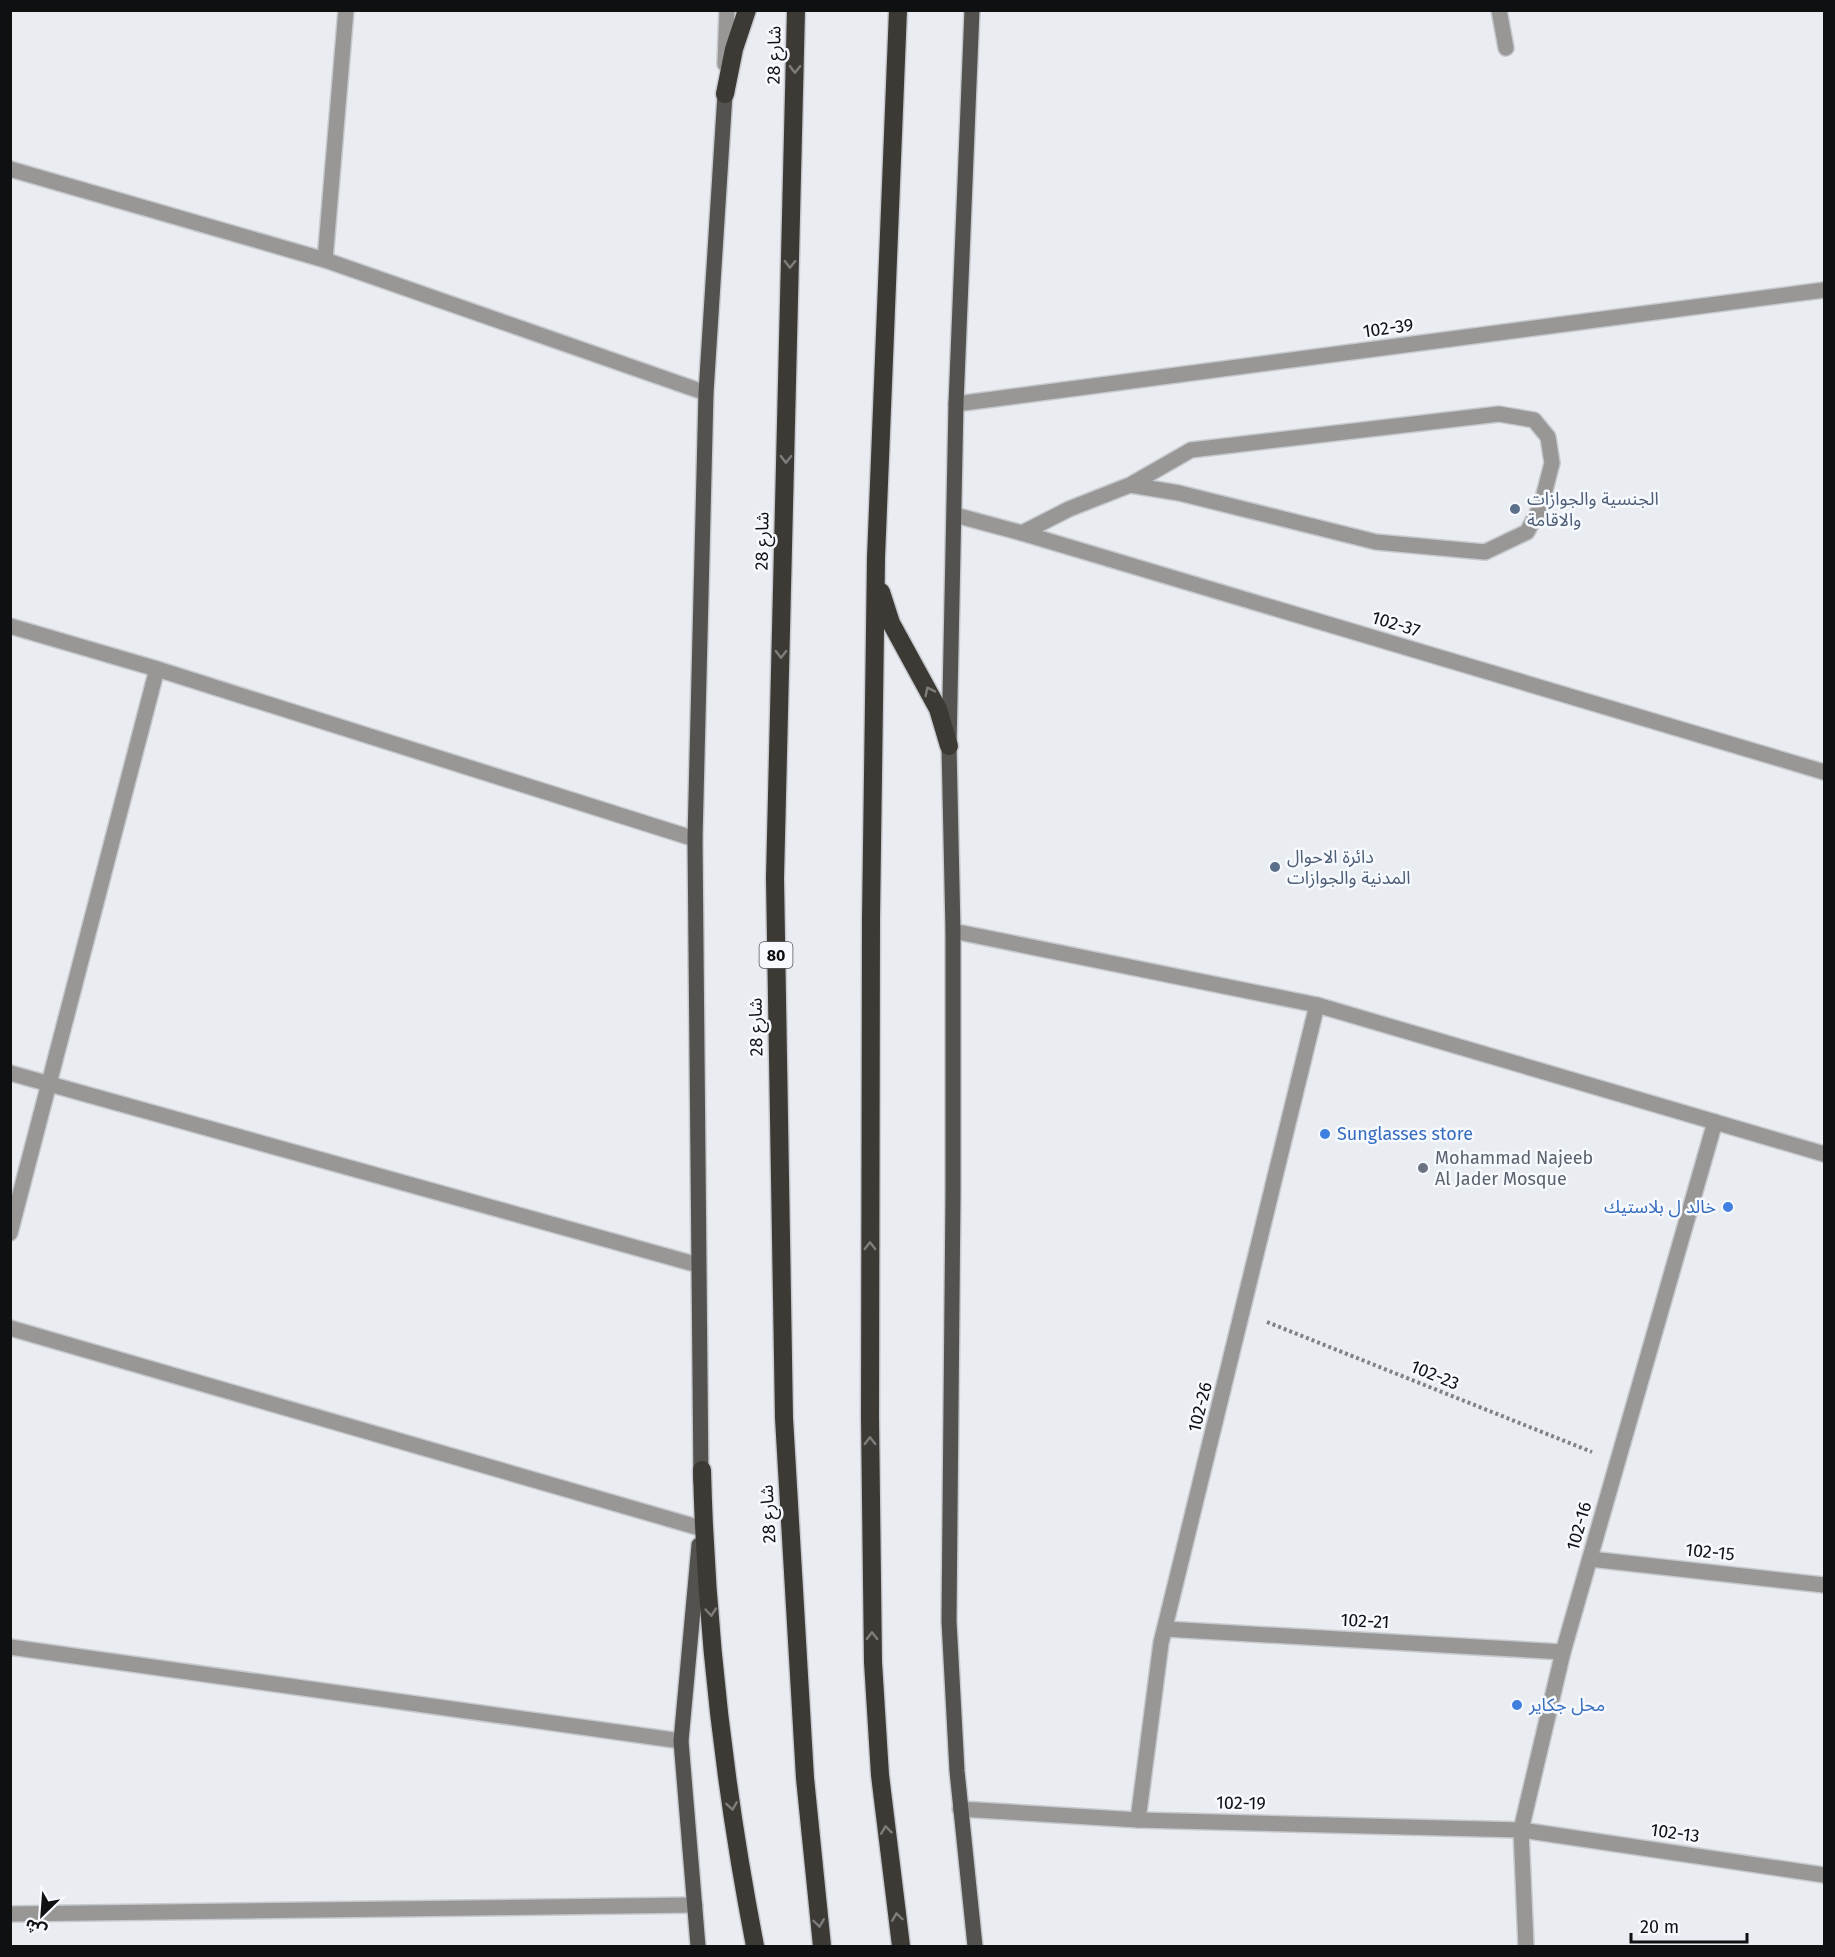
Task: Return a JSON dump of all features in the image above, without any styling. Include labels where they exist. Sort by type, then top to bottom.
[{"type":"highway","points":[[725,94],[734,49],[747,10]]},
{"type":"highway","name":"شارع 28","points":[[796,10],[775,878],[784,1418],[796,1646],[815,1899],[822,1947]]},
{"type":"highway","points":[[898,10],[876,558],[871,919],[872,1569],[873,1662],[880,1775],[901,1947]]},
{"type":"highway","points":[[876,558],[880,590],[891,623],[938,709],[949,746]]},
{"type":"highway","points":[[702,1470],[715,1656],[729,1786],[755,1947]]},
{"type":"main road","points":[[972,10],[956,404],[949,746],[953,931],[950,1621],[960,1809],[975,1947]]},
{"type":"main road","points":[[698,1947],[681,1741],[700,1528],[702,1470],[695,839],[706,393],[725,94]]},
{"type":"street","points":[[325,260],[346,10]]},
{"type":"street","points":[[725,94],[727,10]]},
{"type":"street","points":[[1499,10],[1506,48]]},
{"type":"street","points":[[10,169],[325,260],[706,393]]},
{"type":"street","name":"102-39","points":[[956,404],[1824,290]]},
{"type":"street","points":[[1022,533],[1069,508],[1130,485],[1191,450],[1499,414],[1534,420],[1548,437],[1552,463],[1541,506],[1527,532],[1485,552],[1376,542],[1179,493],[1130,485]]},
{"type":"street","name":"102-37","points":[[955,515],[1824,772]]},
{"type":"street","points":[[10,626],[157,669],[695,839]]},
{"type":"street","points":[[10,1233],[51,1085],[157,669]]},
{"type":"street","points":[[953,931],[1317,1005],[1824,1154]]},
{"type":"street","name":"102-26","points":[[1138,1820],[1165,1629],[1317,1005]]},
{"type":"street","points":[[10,1073],[698,1265]]},
{"type":"street","name":"102-16","points":[[1526,1947],[1521,1830],[1563,1652],[1715,1122]]},
{"type":"street","points":[[10,1328],[700,1528]]},
{"type":"street","name":"102-15","points":[[1590,1559],[1824,1585]]},
{"type":"street","name":"102-21","points":[[1165,1629],[1563,1652]]},
{"type":"street","points":[[10,1647],[681,1741]]},
{"type":"street","name":"102-19","points":[[960,1809],[1138,1820],[1521,1830]]},
{"type":"street","name":"102-13","points":[[1521,1830],[1824,1875]]},
{"type":"street","points":[[10,1914],[695,1905]]},
{"type":"path","name":"102-23","points":[[1243,1312],[1617,1463]]},
{"type":"place","name":"الجنسية والجوازات والاقامة","points":[[1515,509]]},
{"type":"place","name":"دائرة الاحوال المدنية والجوازات","points":[[1275,867]]},
{"type":"place","name":"Sunglasses store","points":[[1325,1134]]},
{"type":"place","name":"Mohammad Najeeb Al Jader Mosque","points":[[1423,1168]]},
{"type":"place","name":"خالد ل بلاستيك","points":[[1728,1207]]},
{"type":"place","name":"محل جكاير","points":[[1517,1705]]}]
